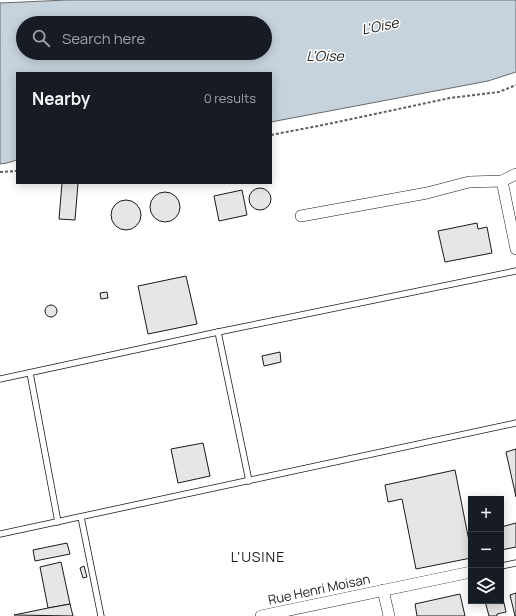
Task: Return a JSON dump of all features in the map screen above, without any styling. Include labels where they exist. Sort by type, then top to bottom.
[{"type":"street","points":[[301,216],[427,193],[469,182],[502,182],[516,174]]},
{"type":"street","points":[[502,182],[516,249]]},
{"type":"street","name":"Rue Henri Moisan","points":[[261,616],[468,573]]},
{"type":"street","points":[[383,590],[389,616]]},
{"type":"lane","points":[[0,380],[218,332],[516,271]]},
{"type":"lane","points":[[218,332],[249,481]]},
{"type":"lane","points":[[30,373],[58,522]]},
{"type":"lane","points":[[0,534],[516,423]]},
{"type":"lane","points":[[81,517],[102,616]]},
{"type":"lane","points":[[504,565],[516,563]]},
{"type":"path","points":[[272,135],[450,98],[498,92],[516,85]]},
{"type":"path","points":[[0,172],[16,171]]},
{"type":"water","name":"L’Oise","points":[[67,0],[516,0],[516,72],[488,81],[272,122],[272,72],[16,72],[16,160],[0,164],[0,3]]},
{"type":"building","points":[[62,184],[78,184],[75,220],[59,219]]},
{"type":"building","points":[[260,188],[264,189],[270,195],[270,203],[264,209],[260,210],[256,209],[250,203],[249,199],[250,195],[256,189]]},
{"type":"building","points":[[242,190],[247,215],[219,221],[214,196]]},
{"type":"building","points":[[165,192],[175,197],[180,207],[175,217],[165,222],[155,217],[150,207],[155,197]]},
{"type":"building","points":[[126,200],[136,205],[141,215],[136,225],[126,230],[116,225],[111,215],[116,205]]},
{"type":"building","points":[[477,223],[478,229],[487,227],[492,253],[445,262],[438,231]]},
{"type":"building","points":[[186,276],[197,324],[148,334],[138,286]]},
{"type":"building","points":[[107,292],[108,298],[101,299],[100,293]]},
{"type":"building","points":[[53,305],[56,306],[56,316],[49,317],[46,316],[45,309],[46,306]]},
{"type":"building","points":[[280,352],[281,362],[264,366],[262,356]]},
{"type":"building","points":[[203,443],[210,476],[178,483],[171,449]]},
{"type":"building","points":[[516,449],[516,497],[506,452]]},
{"type":"building","points":[[455,470],[468,536],[468,559],[416,569],[402,499],[388,502],[385,485]]},
{"type":"building","points":[[516,523],[516,547],[504,549],[504,526]]},
{"type":"building","points":[[67,543],[70,554],[35,561],[33,550]]},
{"type":"building","points":[[61,562],[70,604],[48,608],[40,567]]},
{"type":"building","points":[[84,566],[87,577],[83,578],[80,568]]},
{"type":"building","points":[[516,593],[516,616],[515,616],[510,595]]},
{"type":"building","points":[[460,594],[465,616],[417,616],[415,604]]},
{"type":"building","points":[[504,603],[506,612],[497,614],[497,616],[489,616],[486,604]]},
{"type":"building","points":[[70,604],[73,616],[14,615],[48,608]]},
{"type":"district","name":"L'USINE","points":[[258,557]]},
{"type":"water label","name":"L'Oise","points":[[380,26]]}]
